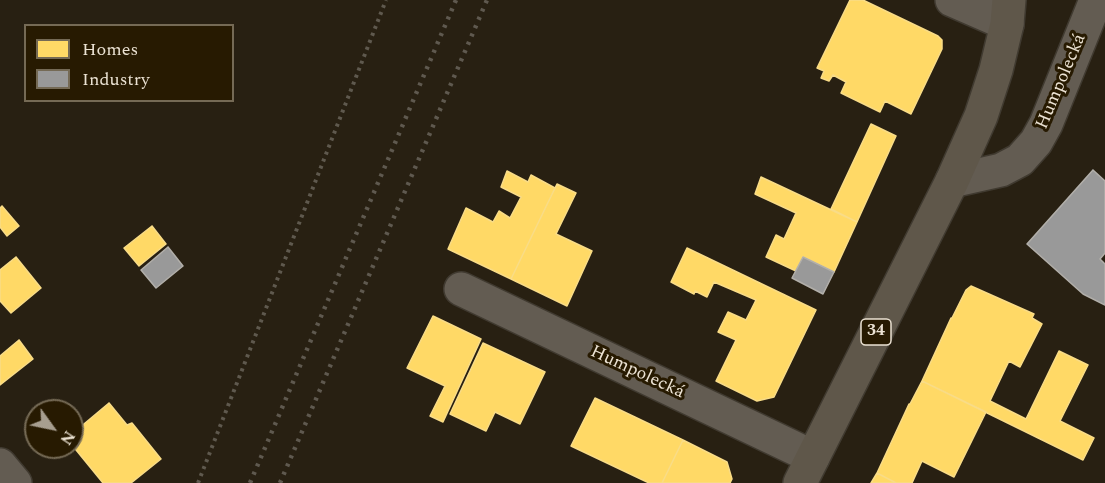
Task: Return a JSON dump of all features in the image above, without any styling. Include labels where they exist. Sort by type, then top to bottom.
[{"type":"main road","name":"Humpolecká","points":[[807,470],[952,181],[981,116],[996,70],[1008,12]]},
{"type":"street","name":"Humpolecká","points":[[952,0],[1008,12]]},
{"type":"street","name":"Humpolecká","points":[[952,181],[1001,170],[1020,160],[1036,142],[1046,124],[1096,0]]},
{"type":"street","name":"Humpolecká","points":[[461,290],[807,470]]},
{"type":"street","points":[[0,465],[15,483]]},
{"type":"path","points":[[198,483],[386,0]]},
{"type":"building: Homes","points":[[850,0],[863,0],[942,40],[942,49],[911,114],[885,101],[880,112],[841,93],[846,82],[833,75],[829,81],[821,78],[824,71],[817,68]]},
{"type":"building: Homes","points":[[871,124],[896,136],[857,222],[831,209]]},
{"type":"building: Homes","points":[[507,171],[528,182],[531,175],[555,188],[511,279],[448,249],[466,208],[493,222],[499,211],[510,218],[521,197],[501,187]]},
{"type":"building: Homes","points":[[761,177],[857,222],[834,272],[803,257],[796,271],[766,257],[776,235],[784,239],[796,213],[755,194]]},
{"type":"building: Homes","points":[[557,184],[576,193],[556,234],[592,251],[567,306],[511,279]]},
{"type":"building: Homes","points":[[2,206],[19,226],[7,236],[0,227],[0,208]]},
{"type":"building: Homes","points":[[152,226],[166,244],[139,266],[124,248]]},
{"type":"building: Homes","points":[[687,248],[816,310],[774,397],[757,401],[716,381],[736,340],[718,332],[728,312],[746,320],[756,300],[714,282],[707,297],[695,291],[694,294],[671,282]]},
{"type":"building: Homes","points":[[16,257],[41,288],[11,313],[0,301],[0,270]]},
{"type":"building: Homes","points":[[971,286],[1034,314],[1032,318],[1042,324],[1020,367],[1009,361],[990,401],[1026,419],[1059,351],[1088,365],[1060,421],[1094,438],[1083,460],[922,381],[951,318],[966,290]]},
{"type":"building: Homes","points":[[433,316],[481,339],[443,422],[430,416],[445,386],[407,368]]},
{"type":"building: Homes","points":[[19,340],[33,359],[0,385],[0,356]]},
{"type":"building: Homes","points":[[483,343],[545,372],[520,424],[495,412],[486,431],[450,414]]},
{"type":"building: Homes","points":[[922,381],[986,412],[954,477],[922,461],[912,483],[896,483],[877,473]]},
{"type":"building: Homes","points":[[595,398],[683,440],[662,483],[649,483],[571,446]]},
{"type":"building: Homes","points":[[109,403],[127,425],[132,423],[161,459],[131,483],[103,483],[83,459],[84,424]]},
{"type":"building: Homes","points":[[683,440],[727,462],[732,479],[730,483],[662,483]]},
{"type":"building: Homes","points":[[877,473],[896,483],[871,483]]},
{"type":"building: Industry","points":[[1093,170],[1105,181],[1105,253],[1100,259],[1105,264],[1105,305],[1083,294],[1027,244]]},
{"type":"building: Industry","points":[[168,247],[183,266],[156,288],[141,270]]},
{"type":"building: Industry","points":[[803,257],[834,272],[823,294],[792,278]]},
{"type":"railway","points":[[250,483],[456,0]]},
{"type":"railway","points":[[280,483],[487,0]]}]
